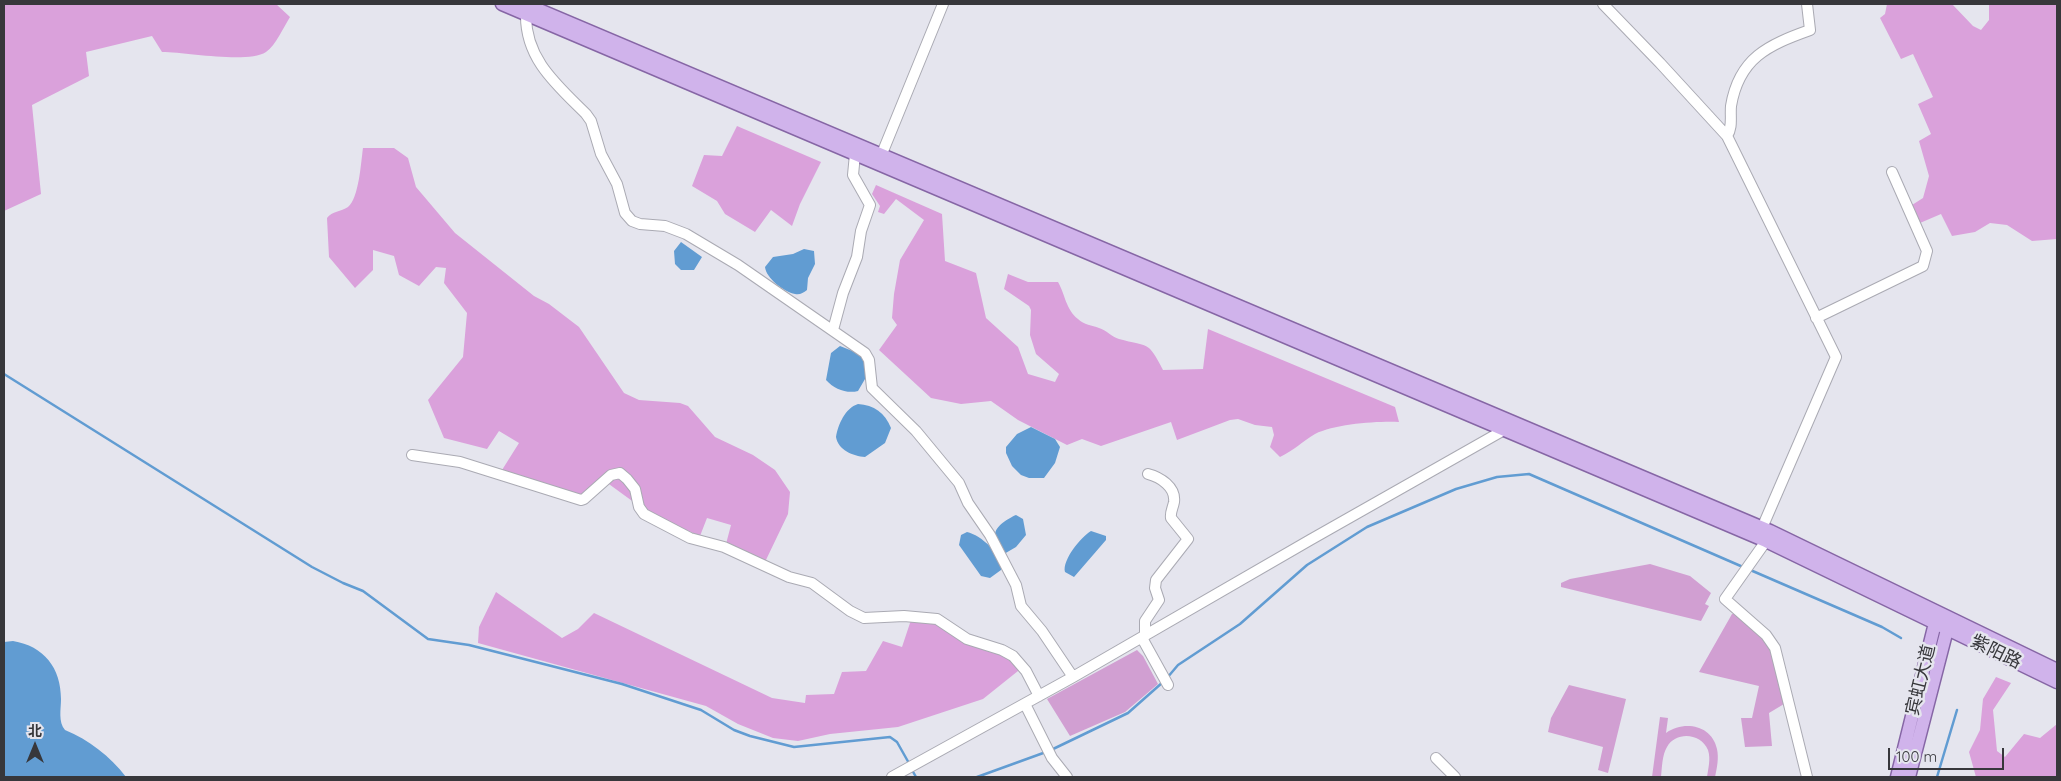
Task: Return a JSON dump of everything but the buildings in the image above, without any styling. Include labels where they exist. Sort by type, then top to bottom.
[{"type":"main road","points":[[502,4],[526,9],[882,156],[1762,528],[1936,617]]},
{"type":"main road","points":[[526,9],[855,154],[1766,541],[1936,617]]},
{"type":"main road","name":"紫阳路","points":[[1936,617],[2057,682]]},
{"type":"main road","name":"宾虹大道","points":[[1897,777],[1936,617]]},
{"type":"main road","name":"紫阳路","points":[[1949,624],[2057,670]]},
{"type":"main road","name":"宾虹大道","points":[[1909,777],[1949,624]]},
{"type":"street","points":[[882,156],[943,4]]},
{"type":"street","points":[[1603,4],[1727,136],[1836,357],[1762,528]]},
{"type":"street","points":[[1727,136],[1731,130],[1730,114],[1734,96],[1744,70],[1753,58],[1764,50],[1810,30],[1807,4]]},
{"type":"street","points":[[526,9],[526,29],[530,44],[550,79],[589,118],[601,154],[616,184],[625,213],[632,221],[640,224],[665,226],[686,234],[738,264],[866,352],[869,360],[872,388],[916,431],[959,483],[968,503],[990,535],[1016,585],[1021,606],[1042,630],[1073,677]]},
{"type":"street","points":[[833,330],[843,293],[857,256],[861,231],[870,205],[853,175],[855,154]]},
{"type":"street","points":[[1816,318],[1923,266],[1925,263],[1927,252],[1892,172]]},
{"type":"street","points":[[892,777],[1073,677],[1504,430]]},
{"type":"street","points":[[412,455],[460,462],[581,500],[584,500],[611,475],[620,473],[634,489],[639,507],[644,514],[690,538],[724,547],[789,577],[812,583],[850,611],[864,618],[904,616],[937,619],[967,639],[1002,650],[1013,656],[1026,671],[1039,696]]},
{"type":"street","points":[[1148,474],[1162,480],[1172,490],[1174,500],[1170,518],[1188,539],[1156,580],[1155,588],[1159,600],[1145,621],[1143,637],[1168,685]]},
{"type":"street","points":[[1766,541],[1725,599],[1766,634],[1775,648],[1806,777]]},
{"type":"street","points":[[1025,704],[1052,758],[1068,777]]},
{"type":"street","points":[[1436,758],[1455,777]]},
{"type":"shaded area","points":[[4,4],[276,4],[290,17],[273,45],[266,52],[257,55],[231,57],[162,52],[152,36],[86,52],[89,76],[32,105],[41,194],[4,211]]},
{"type":"shaded area","points":[[1887,4],[1952,4],[1973,26],[1981,30],[1989,20],[1989,4],[2057,4],[2057,239],[2032,241],[2007,225],[1990,223],[1975,232],[1952,236],[1941,214],[1920,223],[1912,205],[1923,198],[1929,176],[1919,141],[1931,134],[1918,104],[1933,97],[1913,54],[1901,59],[1880,18],[1885,14]]},
{"type":"shaded area","points":[[737,126],[821,162],[800,204],[792,226],[771,210],[755,232],[725,214],[717,201],[692,186],[704,155],[722,156]]},
{"type":"shaded area","points":[[363,148],[394,148],[408,158],[416,187],[455,233],[534,296],[549,304],[579,327],[624,393],[639,400],[680,403],[688,406],[715,437],[753,455],[775,470],[790,492],[788,514],[765,562],[726,544],[731,525],[707,518],[700,536],[650,514],[602,479],[581,497],[502,470],[519,443],[499,431],[487,449],[444,438],[428,400],[463,357],[467,313],[444,283],[446,268],[436,267],[419,286],[399,275],[394,256],[373,250],[373,270],[355,288],[329,257],[327,218],[331,214],[348,207],[352,202],[359,179]]},
{"type":"shaded area","points":[[876,185],[942,214],[945,261],[976,273],[986,318],[1018,347],[1028,374],[1055,382],[1059,374],[1036,354],[1030,335],[1031,310],[1029,306],[1004,289],[1008,274],[1028,282],[1058,282],[1068,307],[1080,321],[1102,329],[1116,338],[1146,346],[1154,354],[1163,370],[1203,369],[1208,329],[1395,407],[1399,422],[1356,424],[1333,428],[1315,434],[1280,457],[1270,447],[1274,435],[1272,427],[1255,425],[1238,419],[1230,420],[1177,440],[1171,422],[1101,446],[1082,439],[1067,445],[1018,420],[991,401],[961,404],[931,398],[879,350],[897,325],[892,318],[900,260],[924,220],[896,199],[884,214],[878,212],[880,206],[872,194]]},
{"type":"shaded area","points":[[1650,564],[1690,576],[1711,593],[1705,604],[1709,606],[1701,621],[1561,587],[1561,583],[1570,579]]},
{"type":"shaded area","points":[[496,592],[562,638],[578,629],[594,613],[772,698],[805,703],[806,695],[834,694],[842,672],[866,671],[883,641],[902,647],[911,620],[930,620],[1006,654],[1020,666],[1018,671],[983,699],[898,727],[830,734],[798,741],[773,738],[738,724],[706,706],[478,643],[479,627]]},
{"type":"shaded area","points":[[1732,614],[1764,637],[1773,652],[1784,704],[1769,713],[1772,746],[1745,747],[1741,718],[1752,718],[1759,686],[1699,672]]},
{"type":"shaded area","points":[[1137,650],[1143,656],[1158,684],[1125,712],[1070,736],[1047,699]]},
{"type":"shaded area","points":[[1996,677],[2011,683],[1993,710],[1997,751],[2005,757],[2024,734],[2040,738],[2057,724],[2057,777],[1976,777],[1969,752],[1980,730],[1983,699]]},
{"type":"shaded area","points":[[1569,685],[1626,699],[1608,773],[1598,770],[1603,747],[1548,732],[1551,718]]},
{"type":"shaded area","points":[[1660,717],[1668,718],[1666,733],[1673,729],[1689,726],[1703,730],[1709,735],[1714,741],[1718,752],[1715,777],[1707,777],[1709,757],[1705,744],[1694,737],[1682,736],[1676,738],[1667,747],[1662,762],[1661,777],[1652,777]]},
{"type":"water","points":[[681,242],[702,257],[694,270],[681,270],[675,264],[674,251]]},
{"type":"water","points":[[804,249],[814,251],[815,264],[808,278],[807,290],[801,294],[795,294],[776,284],[769,276],[765,267],[773,257],[793,254]]},
{"type":"water","points":[[840,346],[860,354],[865,360],[865,379],[858,391],[849,392],[841,390],[826,380],[831,353]]},
{"type":"water","points":[[858,404],[874,408],[886,418],[891,428],[885,443],[865,457],[847,452],[837,442],[836,437],[843,417],[849,409]]},
{"type":"water","points":[[1031,427],[1055,439],[1060,447],[1055,463],[1044,478],[1029,478],[1021,475],[1012,466],[1006,453],[1006,447],[1017,434]]},
{"type":"water","points":[[1016,515],[1023,519],[1026,535],[1016,547],[1004,554],[995,535],[997,528]]},
{"type":"water","points":[[1091,531],[1106,536],[1106,540],[1074,577],[1065,572],[1066,561],[1082,538]]},
{"type":"water","points":[[967,532],[979,537],[990,546],[1001,564],[1001,570],[990,578],[981,576],[959,545],[961,535]]},
{"type":"water","points":[[13,641],[34,648],[42,653],[54,668],[60,688],[60,711],[65,730],[98,749],[126,777],[4,777],[4,642]]},
{"type":"waterway","points":[[4,374],[312,567],[363,591],[428,639],[469,645],[622,684],[701,710],[734,730],[750,736],[794,747],[890,737],[897,742],[910,765]]},
{"type":"waterway","points":[[1167,678],[1178,665],[1240,624],[1307,565],[1367,527],[1456,489],[1497,477],[1529,474],[1743,567]]},
{"type":"waterway","points":[[1748,569],[1882,627],[1901,638]]},
{"type":"waterway","points":[[1051,750],[1128,713],[1163,682]]},
{"type":"waterway","points":[[1937,777],[1957,710]]},
{"type":"waterway","points":[[977,777],[1046,752]]},
{"type":"waterway","points":[[912,770],[916,777]]}]
